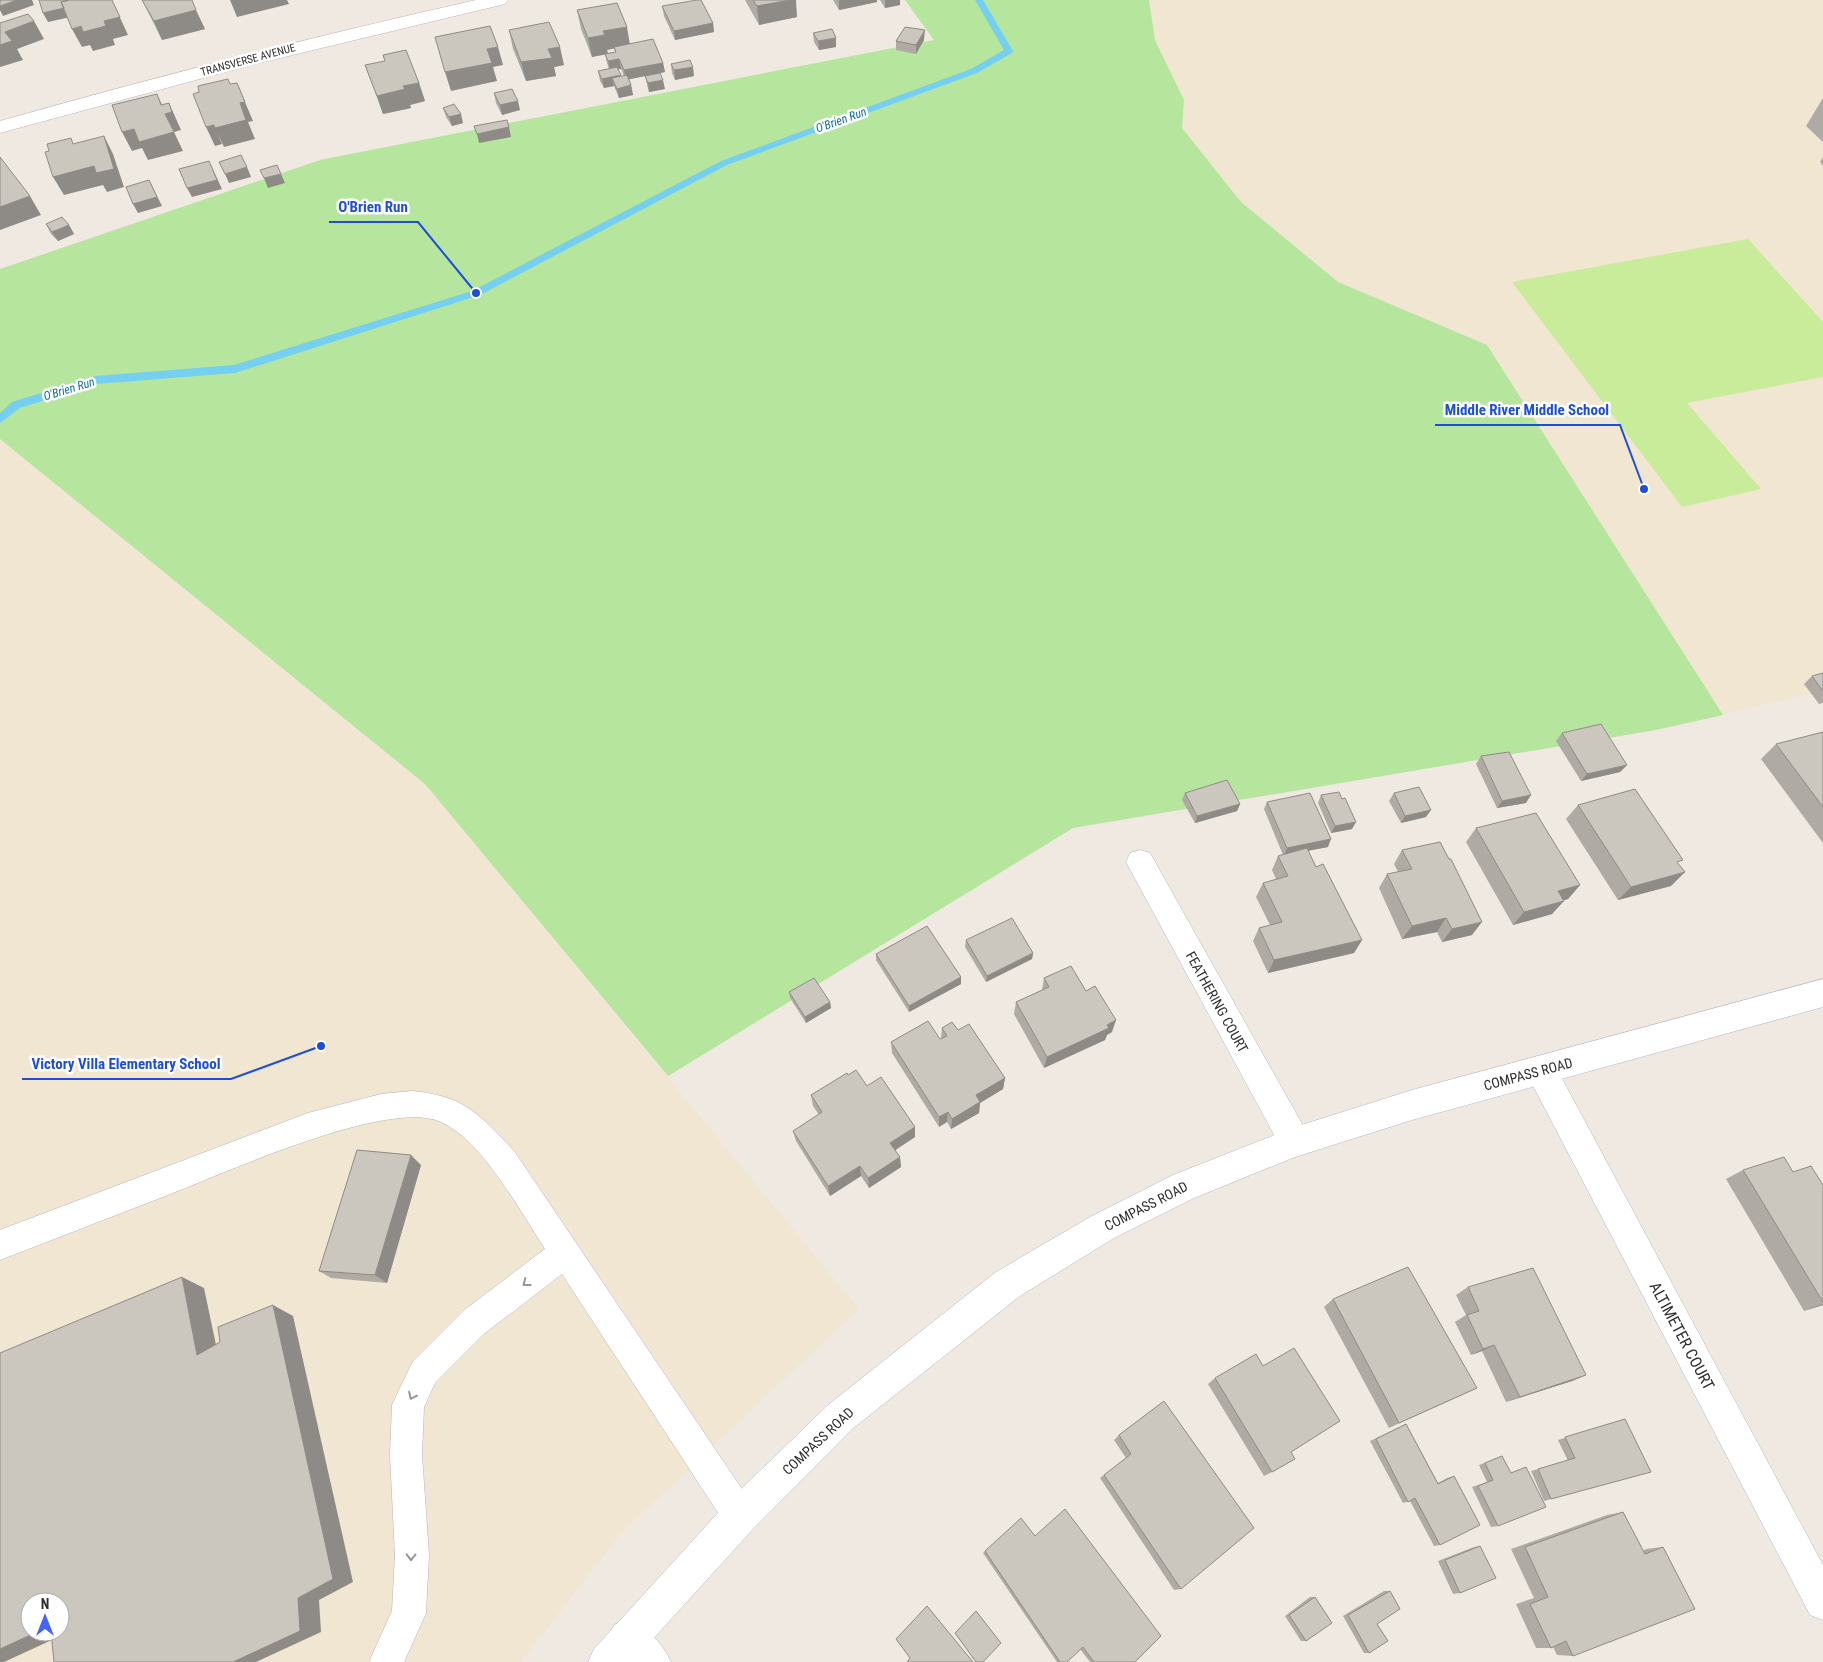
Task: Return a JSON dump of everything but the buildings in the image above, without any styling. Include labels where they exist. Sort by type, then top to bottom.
[{"type":"street","name":"TRANSVERSE AVENUE","points":[[0,127],[340,36],[499,0]]},
{"type":"street","name":"FEATHERING COURT","points":[[1140,862],[1295,1142]]},
{"type":"street","name":"COMPASS ROAD","points":[[629,1654],[740,1516],[840,1417],[1008,1284],[1103,1227],[1184,1186],[1295,1142],[1412,1105],[1823,993]]},
{"type":"street","name":"ALTIMETER COURT","points":[[1541,1070],[1823,1602]]},
{"type":"lane","points":[[0,1245],[290,1133],[359,1113],[408,1105],[436,1107],[456,1114],[475,1129],[504,1162],[740,1516]]},
{"type":"lane","points":[[386,1662],[408,1613],[412,1555],[406,1455],[408,1405],[424,1372],[474,1322],[565,1253]]},
{"type":"shaded area","points":[[1078,0],[1823,0],[1823,691],[1651,731],[1310,287]]},
{"type":"shaded area","points":[[0,439],[425,784],[859,1309],[622,1532],[521,1662],[0,1662]]},
{"type":"green space","points":[[905,0],[1149,0],[1155,40],[1184,100],[1182,128],[1241,202],[1338,282],[1487,345],[1723,715],[1656,730],[1073,828],[668,1076],[425,784],[0,439],[0,269],[320,160],[934,40]]},
{"type":"green space","points":[[1748,239],[1823,322],[1823,377],[1687,403],[1761,489],[1682,507],[1512,282]]},
{"type":"waterway","name":"O'Brien Run","points":[[0,419],[16,405],[96,380],[235,369],[476,293],[724,163],[974,71],[1009,51],[979,0]]},
{"type":"place","name":"O'Brien Run","points":[[476,293]]},
{"type":"place","name":"Middle River Middle School","points":[[1644,489]]},
{"type":"place","name":"Victory Villa Elementary School","points":[[321,1046]]}]
